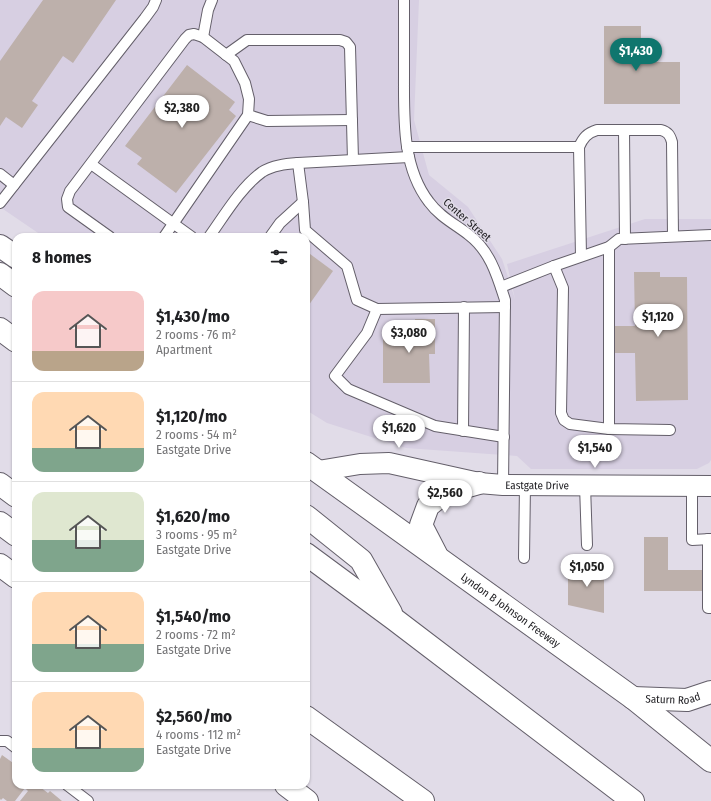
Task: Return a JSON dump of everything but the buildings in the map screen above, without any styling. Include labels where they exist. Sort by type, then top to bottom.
[{"type":"main road","points":[[0,246],[12,254]]},
{"type":"main road","points":[[0,274],[12,283]]},
{"type":"main road","points":[[0,329],[12,338]]},
{"type":"main road","name":"Lyndon B Johnson Freeway","points":[[312,467],[634,698],[711,761]]},
{"type":"main road","points":[[437,557],[422,525],[428,506],[444,493],[479,483]]},
{"type":"main road","points":[[0,484],[12,493]]},
{"type":"main road","points":[[310,519],[361,560],[394,619]]},
{"type":"main road","points":[[0,523],[12,532]]},
{"type":"main road","points":[[310,557],[629,798]]},
{"type":"main road","points":[[0,565],[12,574]]},
{"type":"main road","name":"Saturn Road","points":[[634,698],[687,700],[711,692]]},
{"type":"main road","points":[[310,720],[424,801]]},
{"type":"main road","points":[[291,789],[307,801]]},
{"type":"street","name":"Eastgate Drive","points":[[312,467],[389,463],[479,483],[503,485],[701,486]]},
{"type":"lane","points":[[0,203],[145,18],[156,0]]},
{"type":"lane","points":[[203,38],[208,10],[212,0]]},
{"type":"lane","name":"Center Street","points":[[404,0],[404,118],[407,147],[416,182],[429,203],[444,218],[470,235],[486,252],[496,272],[505,300],[503,485]]},
{"type":"lane","points":[[104,233],[68,207],[66,199],[90,164],[185,39],[189,35],[194,34],[203,38],[234,61],[245,83],[249,99],[248,115],[167,233]]},
{"type":"lane","points":[[226,55],[246,40],[340,40],[346,42],[350,47],[354,160]]},
{"type":"lane","points":[[248,115],[267,121],[352,120]]},
{"type":"lane","points":[[624,130],[625,239]]},
{"type":"lane","points":[[581,256],[579,147],[585,136],[591,131],[661,130],[667,132],[671,136],[673,236]]},
{"type":"lane","points":[[407,147],[579,147]]},
{"type":"lane","points":[[212,233],[247,186],[263,172],[282,164],[409,157]]},
{"type":"lane","points":[[298,163],[304,202],[305,230],[308,233]]},
{"type":"lane","points":[[90,164],[187,233]]},
{"type":"lane","points":[[0,174],[14,185]]},
{"type":"lane","points":[[273,233],[280,223],[304,202]]},
{"type":"lane","points":[[310,234],[347,266],[357,300],[377,309],[505,307]]},
{"type":"lane","points":[[501,287],[581,256],[609,247],[619,239],[711,235]]},
{"type":"lane","points":[[609,247],[609,429]]},
{"type":"lane","points":[[554,266],[563,288],[561,413],[564,420],[570,424],[609,429],[670,430]]},
{"type":"lane","points":[[463,431],[464,307]]},
{"type":"lane","points":[[377,309],[367,333],[335,376],[348,390],[435,426],[504,437]]},
{"type":"lane","points":[[524,558],[525,485]]},
{"type":"lane","points":[[585,485],[587,545]]},
{"type":"lane","points":[[701,486],[692,540],[710,539],[708,608],[711,608]]},
{"type":"lane","points":[[0,741],[7,741],[12,745]]},
{"type":"lane","points":[[72,789],[88,801]]},
{"type":"shaded area","points":[[0,0],[419,0],[414,120],[429,175],[468,207],[502,259],[515,299],[507,264],[645,219],[711,219],[711,460],[709,463],[697,469],[531,469],[517,456],[406,448],[327,423],[310,412],[310,233],[38,233],[0,207]]}]
